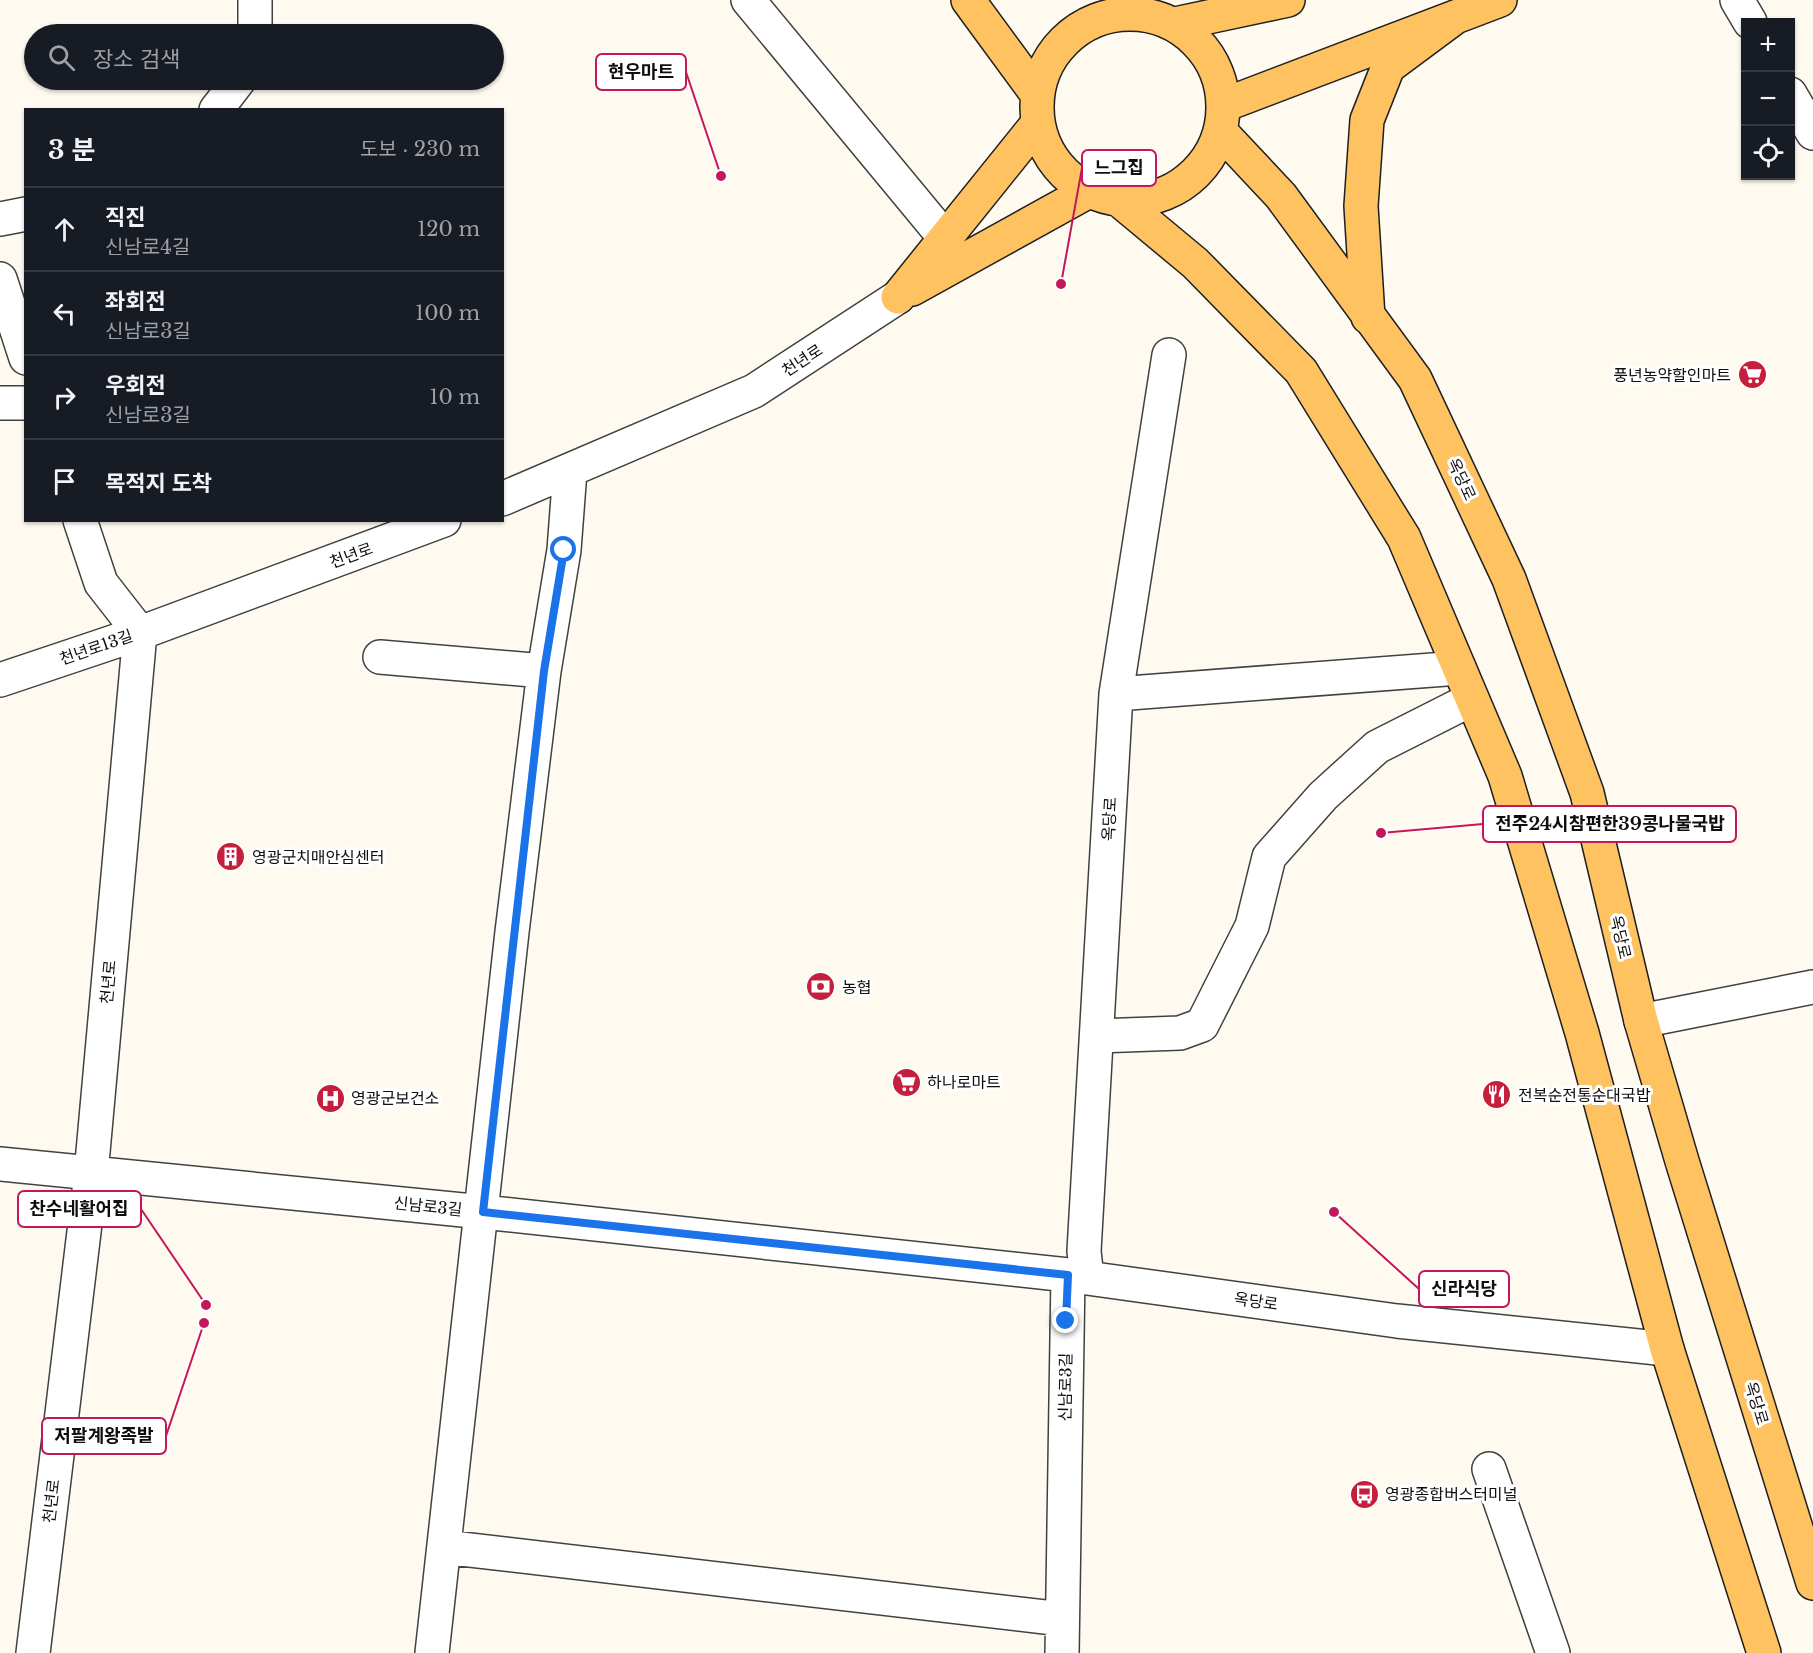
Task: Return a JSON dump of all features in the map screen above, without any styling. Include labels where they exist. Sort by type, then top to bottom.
[{"type":"main road","points":[[968,0],[1038,109],[1048,150],[1065,174],[1104,195],[1195,263],[1301,371],[1404,538],[1505,776],[1576,1010],[1667,1349],[1764,1653]]},
{"type":"main road","points":[[1083,0],[1112,15]]},
{"type":"main road","points":[[1175,24],[1288,0]]},
{"type":"main road","points":[[1222,118],[1500,0]]},
{"type":"main road","points":[[1112,15],[1144,15],[1175,24],[1195,39],[1211,58],[1220,81],[1222,118],[1210,155],[1193,176],[1171,191],[1145,199],[1104,195],[898,297],[945,238],[1038,109],[1046,66],[1062,42],[1085,25],[1112,15]]},
{"type":"main road","points":[[1368,317],[1361,206],[1367,120],[1388,67],[1454,18]]},
{"type":"main road","name":"옥당로","points":[[1222,118],[1415,379],[1509,579],[1587,793],[1641,1021],[1813,1583]]},
{"type":"street","points":[[255,0],[255,24]]},
{"type":"street","points":[[748,0],[945,238]]},
{"type":"street","points":[[1737,0],[1747,18]]},
{"type":"street","points":[[218,108],[231,90]]},
{"type":"street","points":[[1795,101],[1813,133]]},
{"type":"street","points":[[0,219],[24,214]]},
{"type":"street","points":[[0,279],[24,352]]},
{"type":"street","name":"천년로","points":[[504,498],[754,390],[898,297]]},
{"type":"street","name":"옥당로","points":[[1169,355],[1116,694],[1084,1251],[1077,1276],[1397,1321],[1667,1349]]},
{"type":"street","points":[[0,403],[24,403]]},
{"type":"street","points":[[432,1653],[544,671],[564,550],[570,471]]},
{"type":"street","name":"천년로13길","points":[[0,680],[140,633],[101,583],[81,522]]},
{"type":"street","name":"천년로","points":[[33,1653],[91,1173],[140,633],[439,522]]},
{"type":"street","points":[[380,657],[544,671]]},
{"type":"street","points":[[1116,694],[1459,668]]},
{"type":"street","points":[[1097,1036],[1180,1033],[1202,1025],[1252,926],[1269,857],[1323,796],[1377,747],[1472,699]]},
{"type":"street","points":[[1641,1021],[1813,987]]},
{"type":"street","name":"신남로3길","points":[[0,1164],[483,1212],[1077,1276],[1062,1653]]},
{"type":"street","points":[[1489,1469],[1553,1653]]},
{"type":"street","points":[[444,1547],[1062,1619]]},
{"type":"place","name":"현우마트","points":[[721,176]]},
{"type":"place","name":"느그집","points":[[1061,284]]},
{"type":"place","name":"풍년농약할인마트","points":[[1752,375]]},
{"type":"place","name":"전주24시참편한39콩나물국밥","points":[[1381,833]]},
{"type":"place","name":"영광군치매안심센터","points":[[231,857]]},
{"type":"place","name":"농협","points":[[821,987]]},
{"type":"place","name":"하나로마트","points":[[906,1082]]},
{"type":"place","name":"전복순전통순대국밥","points":[[1497,1095]]},
{"type":"place","name":"영광군보건소","points":[[330,1098]]},
{"type":"place","name":"신라식당","points":[[1334,1212]]},
{"type":"place","name":"찬수네활어집","points":[[206,1305]]},
{"type":"place","name":"저팔계왕족발","points":[[204,1323]]},
{"type":"place","name":"영광종합버스터미널","points":[[1364,1494]]},
{"type":"route","points":[[564,550],[544,671],[512,932],[483,1212],[1068,1275],[1066,1321]]}]
